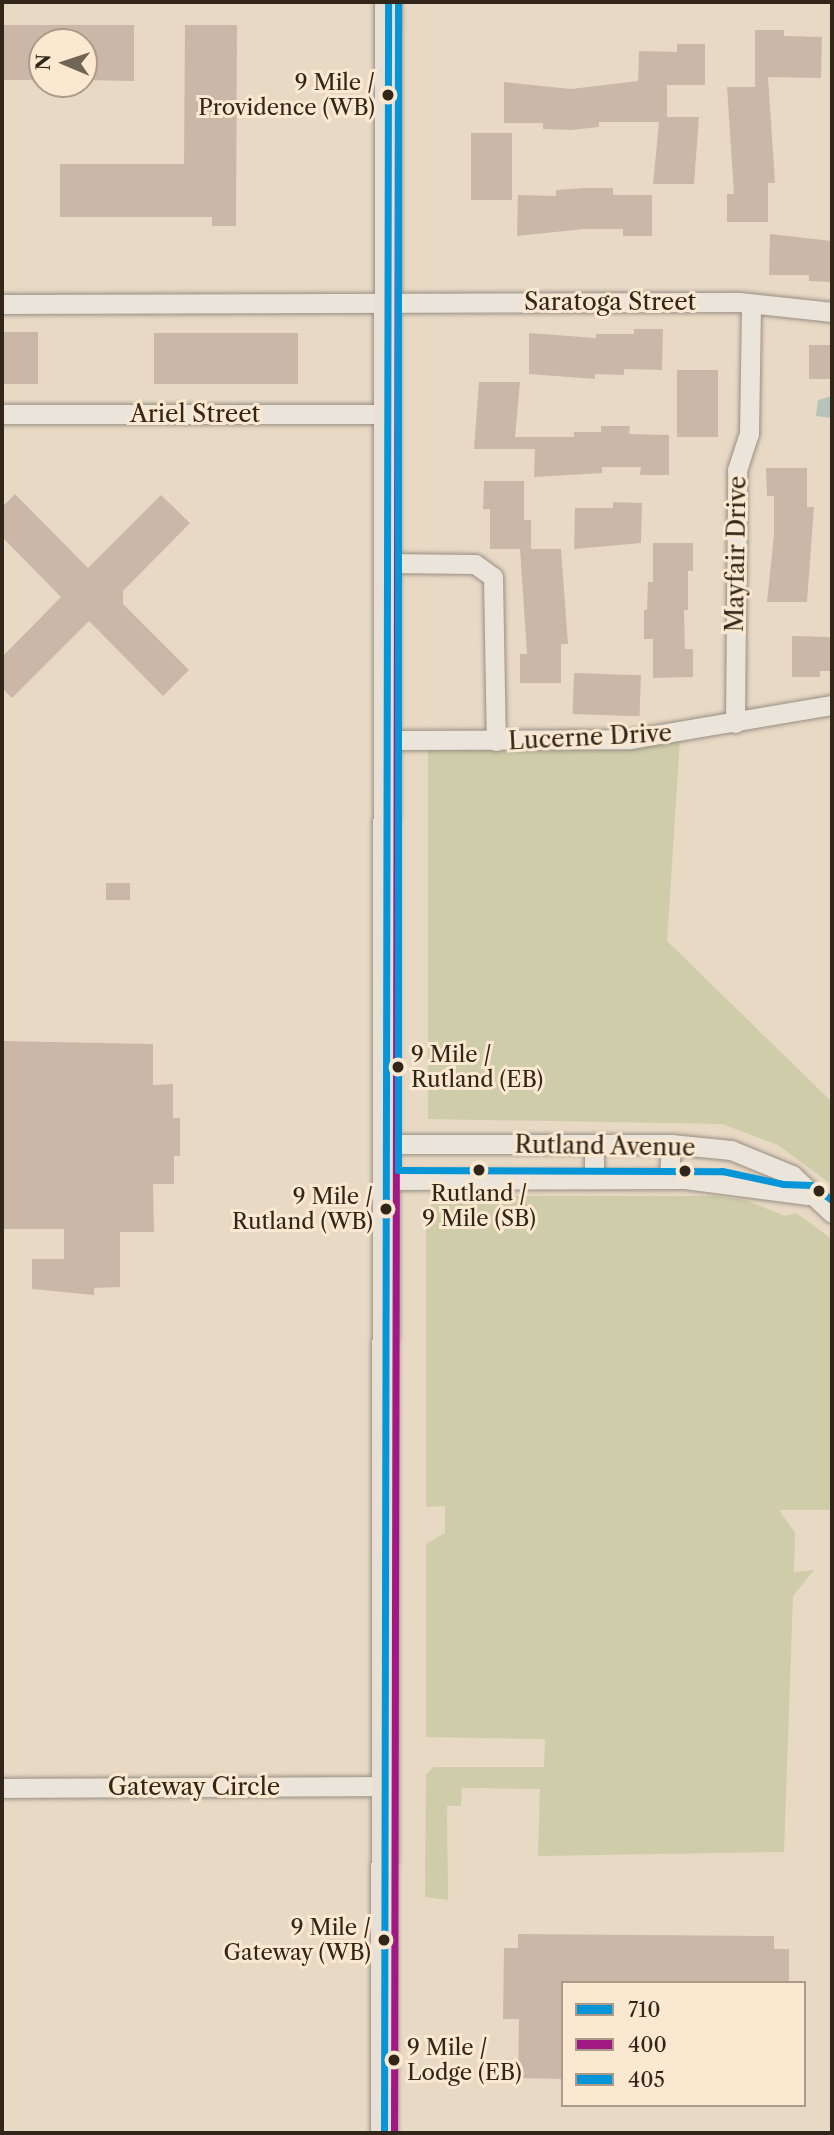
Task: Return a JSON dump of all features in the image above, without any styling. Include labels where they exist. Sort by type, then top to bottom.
[{"type":"main road","points":[[384,2133],[387,1786],[388,2]]},
{"type":"street","name":"Saratoga Street","points":[[387,301],[751,303],[832,312]]},
{"type":"street","points":[[2,304],[387,301]]},
{"type":"street","name":"Mayfair Drive","points":[[735,723],[737,470],[749,434],[751,303]]},
{"type":"street","name":"Ariel Street","points":[[2,414],[388,414]]},
{"type":"street","points":[[387,564],[475,564],[493,577],[495,741]]},
{"type":"street","name":"Lucerne Drive","points":[[388,740],[631,739],[832,705]]},
{"type":"street","name":"Rutland Avenue","points":[[387,1144],[671,1144],[731,1150],[764,1160],[792,1175],[808,1195],[832,1213]]},
{"type":"street","points":[[594,1144],[594,1180]]},
{"type":"street","points":[[669,1180],[671,1144]]},
{"type":"street","name":"Rutland Avenue","points":[[387,1180],[669,1180],[738,1183],[782,1195],[808,1195]]},
{"type":"street","name":"Gateway Circle","points":[[2,1788],[387,1786]]},
{"type":"shaded area","points":[[832,396],[832,418],[816,416],[818,400]]},
{"type":"shaded area","points":[[680,740],[667,941],[832,1102],[832,1185],[778,1145],[722,1124],[428,1119],[428,750],[616,750]]},
{"type":"shaded area","points":[[445,1196],[715,1196],[745,1200],[785,1216],[796,1213],[832,1239],[832,1510],[779,1510],[795,1533],[794,1572],[814,1570],[793,1596],[784,1852],[538,1856],[540,1789],[462,1788],[461,1806],[447,1806],[448,1900],[425,1897],[426,1774],[434,1767],[544,1767],[545,1739],[426,1737],[426,1544],[445,1533],[445,1506],[426,1507],[426,1219],[430,1206]]},
{"type":"building","points":[[2,25],[134,25],[134,81],[98,80],[98,28],[28,28],[28,80],[2,80]]},
{"type":"building","points":[[185,25],[237,25],[236,226],[212,226],[212,217],[60,217],[60,164],[184,164]]},
{"type":"building","points":[[755,30],[784,30],[784,36],[822,37],[821,78],[768,77],[775,183],[768,183],[768,222],[727,222],[727,194],[734,194],[727,87],[755,87]]},
{"type":"building","points":[[677,44],[705,44],[705,85],[667,85],[667,117],[699,117],[694,184],[653,184],[659,122],[599,122],[599,127],[571,130],[543,129],[543,123],[504,123],[504,82],[571,89],[638,81],[639,51],[677,52]]},
{"type":"building","points":[[471,133],[512,133],[512,200],[471,200]]},
{"type":"building","points":[[613,188],[613,195],[652,195],[652,236],[623,236],[623,229],[584,229],[517,236],[518,195],[556,196],[556,190]]},
{"type":"building","points":[[770,234],[832,241],[832,282],[809,281],[809,275],[769,275]]},
{"type":"building","points":[[634,329],[663,329],[662,370],[624,369],[624,375],[595,374],[595,379],[529,374],[529,333],[596,338],[596,334],[634,334]]},
{"type":"building","points":[[2,332],[38,332],[38,384],[2,384]]},
{"type":"building","points":[[154,333],[298,333],[298,384],[154,384]]},
{"type":"building","points":[[809,345],[832,345],[832,379],[809,379]]},
{"type":"building","points":[[677,370],[718,370],[718,437],[677,437]]},
{"type":"building","points":[[479,382],[520,382],[515,437],[574,437],[574,432],[601,432],[601,426],[630,426],[629,434],[669,435],[669,475],[640,475],[641,467],[602,467],[602,473],[534,477],[535,449],[474,449]]},
{"type":"building","points":[[766,468],[807,468],[807,507],[814,507],[807,602],[767,602],[774,535],[774,496],[767,496]]},
{"type":"building","points":[[484,481],[524,481],[524,520],[531,520],[531,549],[561,549],[568,644],[561,644],[561,683],[520,683],[520,654],[527,654],[520,549],[490,549],[490,509],[483,509]]},
{"type":"building","points":[[15,494],[88,568],[161,495],[190,523],[123,591],[123,604],[189,670],[163,696],[89,621],[12,698],[2,688],[2,657],[61,597],[2,537],[2,507]]},
{"type":"building","points":[[613,502],[642,503],[641,543],[574,549],[575,508],[613,508]]},
{"type":"building","points":[[653,543],[693,543],[693,571],[688,571],[688,610],[684,610],[685,649],[693,649],[693,677],[653,678],[653,639],[644,639],[644,610],[647,610],[648,582],[653,582]]},
{"type":"building","points":[[792,636],[832,637],[832,671],[820,671],[820,677],[792,677]]},
{"type":"building","points":[[574,673],[641,675],[640,716],[573,714]]},
{"type":"building","points":[[106,883],[130,883],[130,900],[106,900]]},
{"type":"building","points":[[2,1041],[153,1044],[153,1085],[173,1084],[173,1118],[180,1118],[180,1156],[174,1156],[174,1184],[153,1184],[154,1232],[120,1232],[120,1287],[94,1288],[94,1295],[32,1289],[32,1259],[64,1259],[64,1229],[2,1229]]},
{"type":"building","points":[[518,1934],[774,1936],[774,1949],[789,1949],[789,1981],[561,1981],[561,2079],[518,2078],[519,2019],[503,2019],[504,1948],[518,1948]]},
{"type":"transit line","name":"710","points":[[384,2133],[388,2]]},
{"type":"transit line","name":"400","points":[[394,2133],[398,2]]},
{"type":"transit line","name":"405","points":[[398,2],[398,1170],[722,1171],[783,1184],[811,1185],[832,1200]]},
{"type":"place","name":"9 Mile / Providence (WB)","points":[[388,95]]},
{"type":"place","name":"9 Mile / Rutland (EB)","points":[[398,1067]]},
{"type":"place","name":"Rutland / 9 Mile (SB)","points":[[479,1170]]},
{"type":"place","name":"9 Mile / Rutland (WB)","points":[[386,1209]]},
{"type":"place","name":"9 Mile / Gateway (WB)","points":[[384,1940]]},
{"type":"place","name":"9 Mile / Lodge (EB)","points":[[394,2060]]}]
